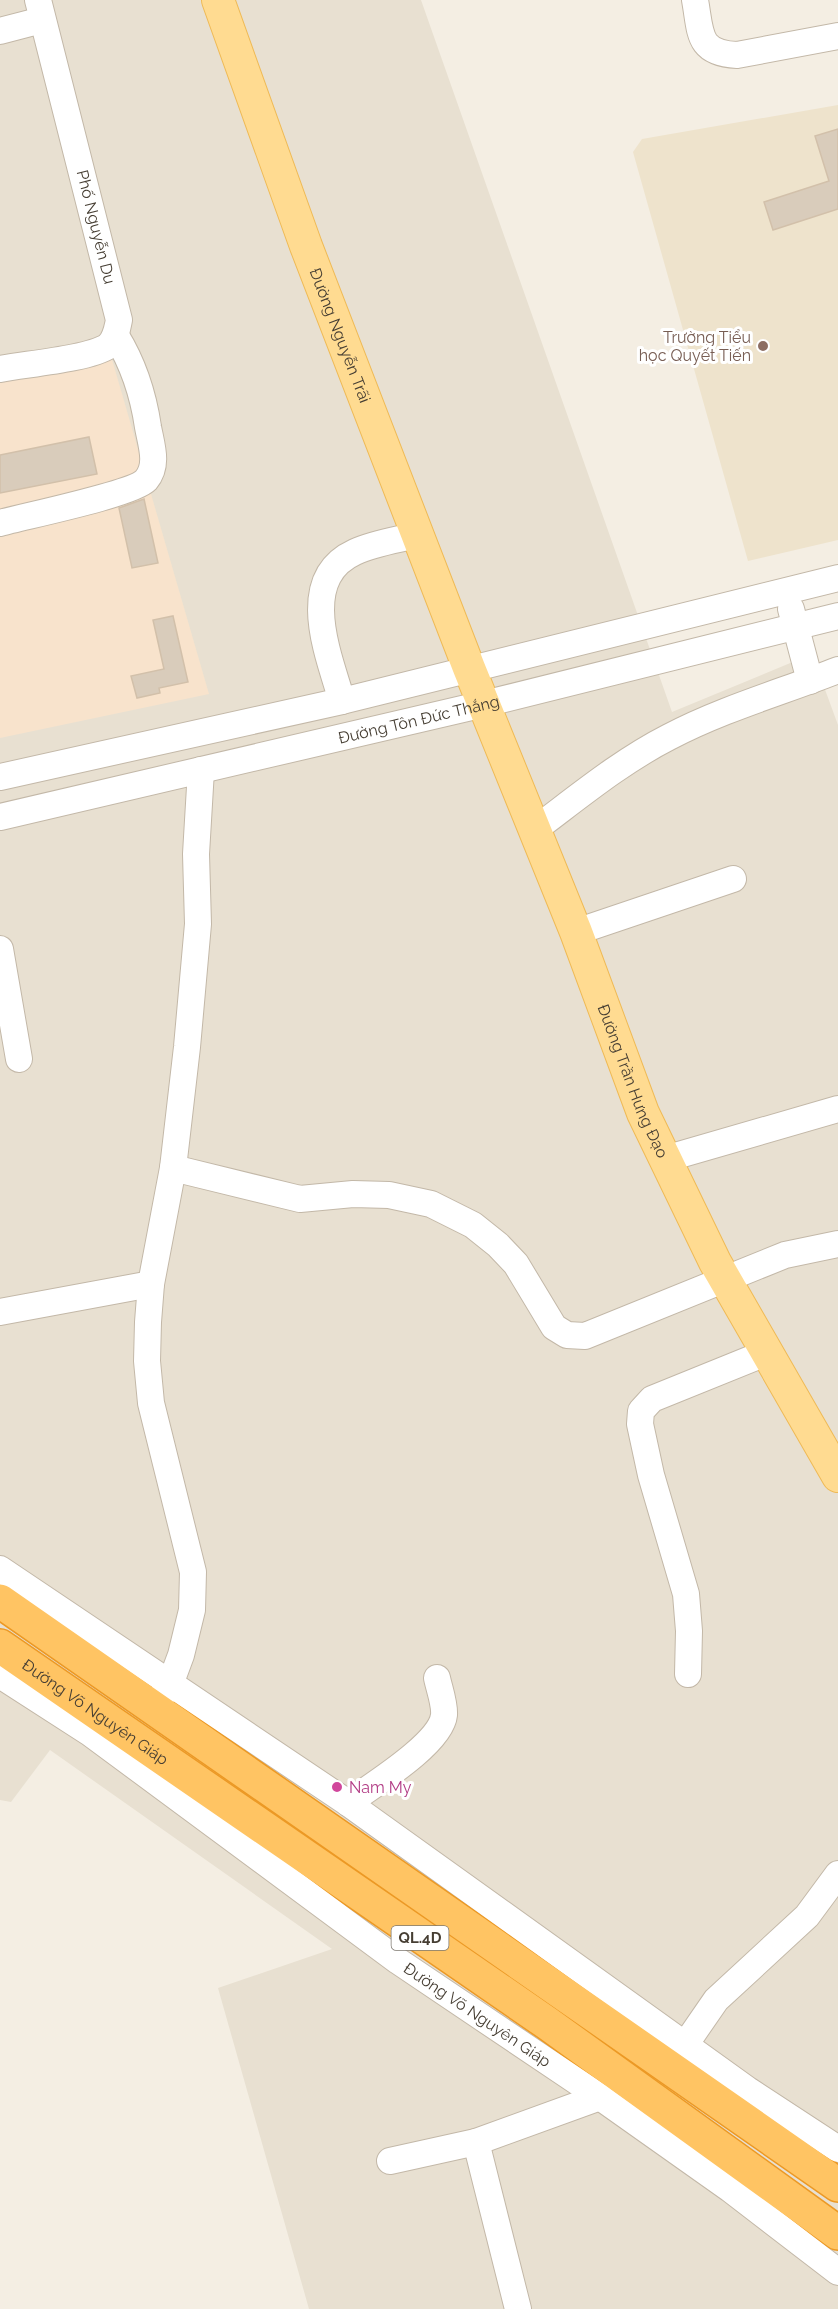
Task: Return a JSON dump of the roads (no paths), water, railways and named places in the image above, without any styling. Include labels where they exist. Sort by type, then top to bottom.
[{"type":"highway","name":"QL.4D","points":[[0,1601],[163,1695],[838,2185]]},
{"type":"highway","name":"Đường Võ Nguyên Giáp","points":[[0,1646],[547,2023],[838,2233]]},
{"type":"main road","name":"Đường Nguyễn Trãi","points":[[218,0],[302,235],[469,668]]},
{"type":"main road","name":"Đường Trần Hưng Đạo","points":[[469,668],[576,932],[643,1113],[725,1279],[838,1476]]},
{"type":"street","points":[[695,0],[701,36],[705,45],[722,54],[737,55],[838,36]]},
{"type":"street","points":[[0,31],[40,10]]},
{"type":"street","name":"Phố Nguyễn Du","points":[[40,10],[113,294],[119,320],[116,336]]},
{"type":"street","points":[[0,369],[86,354],[108,346],[116,336],[131,361],[144,401],[154,464],[146,480],[136,487],[0,523]]},
{"type":"street","points":[[342,701],[323,636],[321,600],[327,580],[339,562],[354,552],[417,535]]},
{"type":"street","points":[[0,777],[342,701],[838,578]]},
{"type":"street","points":[[786,592],[810,681]]},
{"type":"street","name":"Đường Tôn Đức Thắng","points":[[0,817],[484,704],[838,616]]},
{"type":"street","points":[[534,830],[642,752],[667,737],[700,721],[838,670]]},
{"type":"street","points":[[163,1695],[192,1610],[193,1572],[151,1403],[147,1361],[151,1284],[172,1168],[194,970],[198,924],[197,814],[201,770]]},
{"type":"street","points":[[576,932],[733,879]]},
{"type":"street","points":[[1,955],[19,1059]]},
{"type":"street","points":[[665,1160],[838,1109]]},
{"type":"street","points":[[172,1168],[300,1198],[353,1194],[389,1195],[431,1204],[473,1225],[498,1245],[516,1264],[554,1327],[567,1335],[585,1335],[785,1255],[838,1244]]},
{"type":"street","points":[[0,1312],[151,1284]]},
{"type":"street","points":[[688,1674],[689,1631],[686,1594],[651,1476],[640,1424],[641,1411],[652,1398],[768,1352]]},
{"type":"street","points":[[0,1569],[163,1695],[348,1803],[748,2090],[838,2149]]},
{"type":"street","name":"Đường Võ Nguyên Giáp","points":[[0,1675],[90,1734],[398,1961],[600,2097],[729,2189],[838,2271]]},
{"type":"street","points":[[348,1803],[424,1746],[439,1729],[444,1714],[437,1677]]},
{"type":"street","points":[[685,2045],[716,2001],[807,1916],[838,1874]]},
{"type":"street","points":[[390,2161],[476,2142],[600,2097]]},
{"type":"street","points":[[476,2142],[518,2309]]},
{"type":"place","name":"Trường Tiểu học Quyết Tiến","points":[[763,346]]},
{"type":"place","name":"Nam My","points":[[337,1787]]}]
